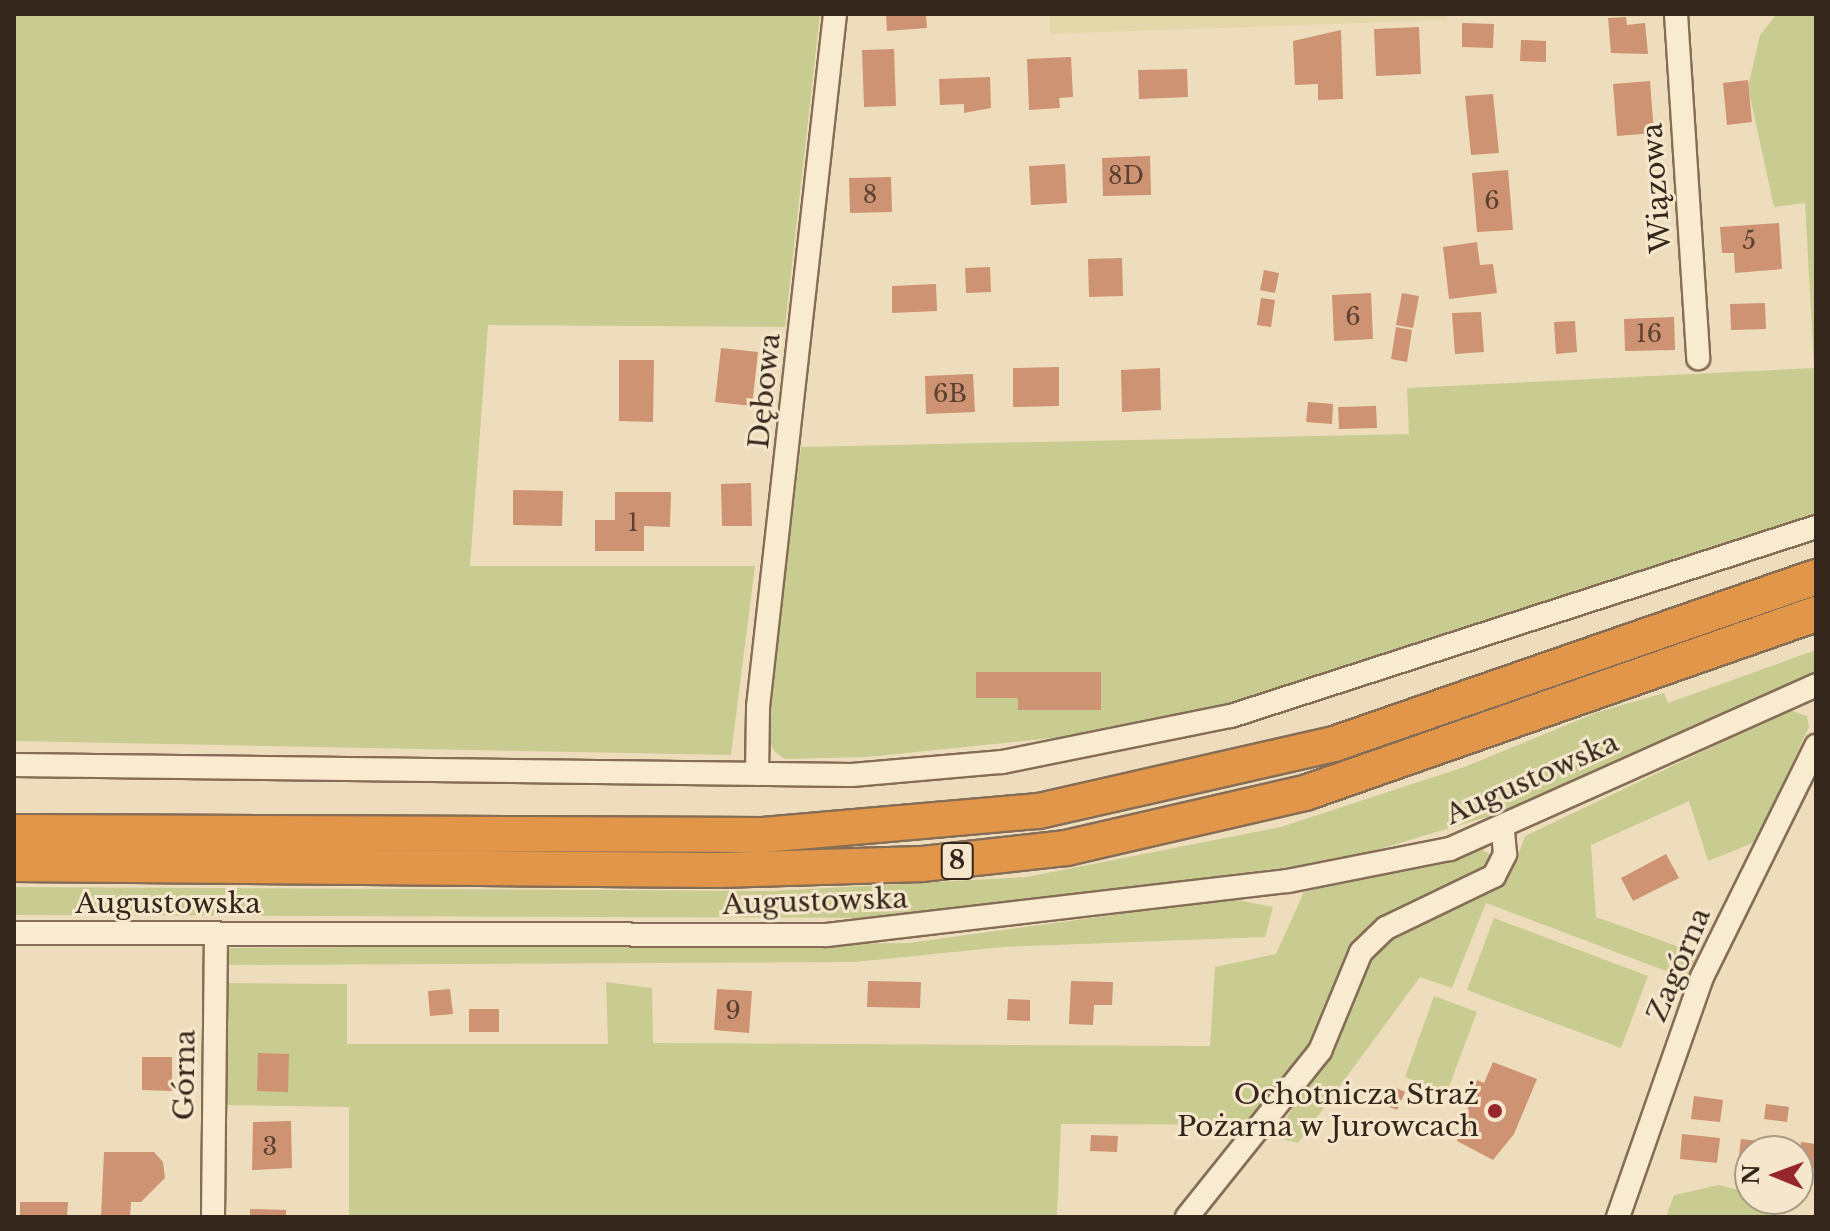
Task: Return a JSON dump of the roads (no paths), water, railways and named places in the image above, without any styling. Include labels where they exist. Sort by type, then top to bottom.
[{"type":"highway","name":"8","points":[[14,832],[763,835],[1039,811],[1334,744],[1816,577]]},
{"type":"highway","name":"8","points":[[14,864],[719,870],[922,864],[1051,850],[1305,793],[1816,614]]},
{"type":"street","name":"Dębowa","points":[[757,774],[758,707],[835,14]]},
{"type":"street","name":"Wiązowa","points":[[1676,14],[1698,358]]},
{"type":"street","points":[[14,765],[757,774],[1002,762],[1231,716],[1816,527]]},
{"type":"street","name":"Augustowska","points":[[14,933],[923,929],[1288,881],[1450,849],[1503,829],[1814,691]]},
{"type":"street","name":"Zagórna","points":[[1618,1217],[1702,977],[1816,746]]},
{"type":"street","points":[[1187,1217],[1320,1051],[1361,952],[1386,928],[1494,876],[1505,854],[1503,829]]},
{"type":"street","name":"Górna","points":[[213,1217],[216,934]]},
{"type":"place","name":"Ochotnicza Straż Pożarna w Jurowcach","points":[[1495,1111]]}]
